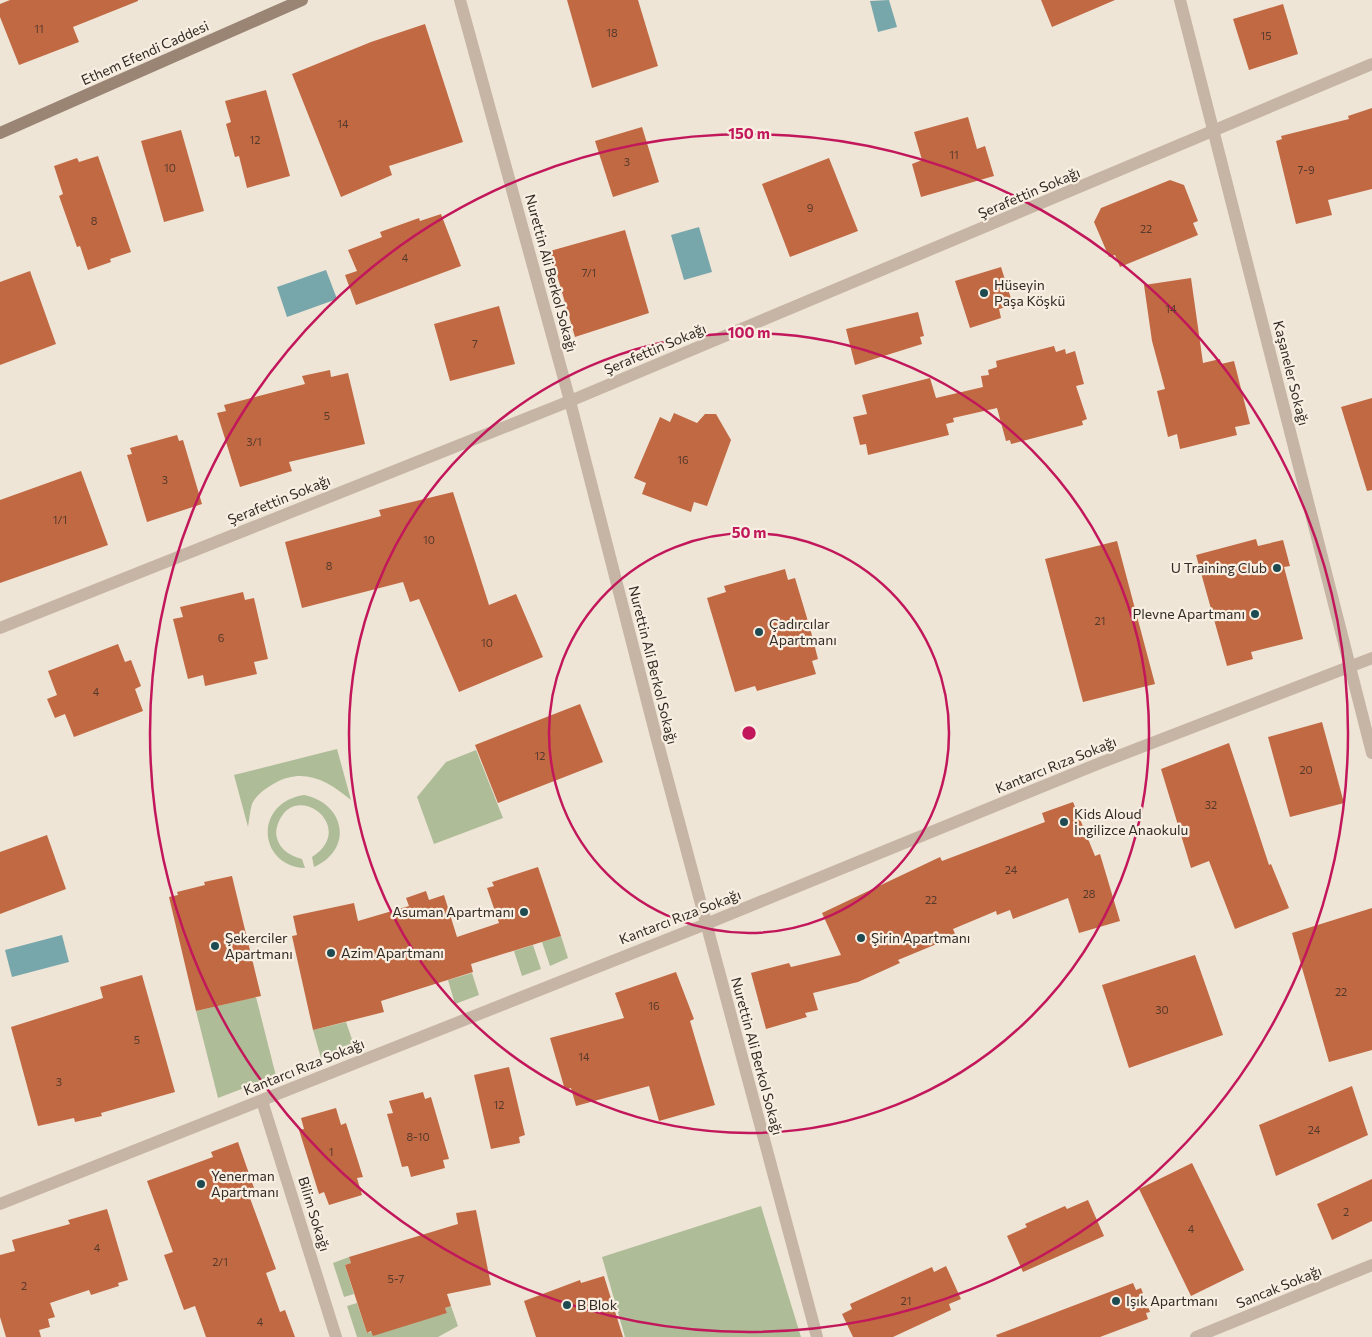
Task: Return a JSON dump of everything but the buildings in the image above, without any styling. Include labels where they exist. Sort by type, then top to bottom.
[{"type":"main road","name":"Ethem Efendi Caddesi","points":[[0,133],[302,0]]},
{"type":"street","name":"Nurettin Ali Berkol Sokağı","points":[[460,0],[570,401],[706,924],[817,1337]]},
{"type":"street","name":"Kaşaneler Sokağı","points":[[1180,0],[1372,753]]},
{"type":"street","name":"Şerafettin Sokağı","points":[[0,628],[570,401],[1215,132],[1372,64]]},
{"type":"street","name":"Kantarcı Rıza Sokağı","points":[[0,1204],[488,1008],[706,924],[1100,762],[1372,658]]},
{"type":"street","name":"Bilim Sokağı","points":[[262,1100],[336,1337]]},
{"type":"street","name":"Sancak Sokağı","points":[[1196,1337],[1372,1265]]},
{"type":"green space","points":[[337,749],[351,800],[334,787],[315,778],[296,776],[286,778],[268,787],[256,798],[252,804],[248,827],[234,775]]},
{"type":"green space","points":[[476,750],[503,818],[434,844],[417,797],[446,762]]},
{"type":"green space","points":[[304,795],[318,800],[328,807],[336,817],[339,827],[339,838],[335,849],[327,859],[314,867],[312,857],[324,846],[329,834],[327,822],[320,813],[310,807],[299,805],[289,809],[280,819],[276,831],[278,842],[286,852],[302,859],[305,868],[289,865],[278,857],[271,846],[268,834],[270,821],[276,809],[287,800]]},
{"type":"green space","points":[[561,936],[568,958],[550,966],[542,942]]},
{"type":"green space","points":[[533,945],[541,969],[522,976],[514,951]]},
{"type":"green space","points":[[472,973],[479,995],[455,1004],[448,980]]},
{"type":"green space","points":[[256,997],[276,1076],[218,1098],[196,1011]]},
{"type":"green space","points":[[346,1022],[354,1045],[321,1058],[313,1030]]},
{"type":"green space","points":[[761,1206],[801,1337],[625,1337],[602,1257]]},
{"type":"green space","points":[[349,1257],[351,1263],[345,1265],[354,1294],[344,1297],[333,1263]]},
{"type":"green space","points":[[357,1303],[367,1333],[447,1313],[445,1308],[451,1306],[458,1326],[438,1337],[357,1337],[347,1306]]},
{"type":"water","points":[[889,0],[897,27],[878,32],[870,1]]},
{"type":"water","points":[[699,227],[712,272],[684,280],[671,235]]},
{"type":"water","points":[[326,270],[337,299],[287,317],[277,287]]},
{"type":"water","points":[[62,935],[69,962],[12,977],[5,950]]},
{"type":"place","name":"Hüseyin Paşa Köşkü","points":[[984,293]]},
{"type":"place","name":"U Training Club","points":[[1277,568]]},
{"type":"place","name":"Plevne Apartmanı","points":[[1255,614]]},
{"type":"place","name":"Çadırcılar Apartmanı","points":[[759,632]]},
{"type":"place","name":"Kids Aloud İngilizce Anaokulu","points":[[1064,822]]},
{"type":"place","name":"Asuman Apartmanı","points":[[524,912]]},
{"type":"place","name":"Şirin Apartmanı","points":[[861,938]]},
{"type":"place","name":"Şekerciler Apartmanı","points":[[215,946]]},
{"type":"place","name":"Azim Apartmanı","points":[[331,953]]},
{"type":"place","name":"Yenerman Apartmanı","points":[[201,1184]]},
{"type":"place","name":"Işık Apartmanı","points":[[1116,1301]]},
{"type":"place","name":"B Blok","points":[[567,1305]]}]
